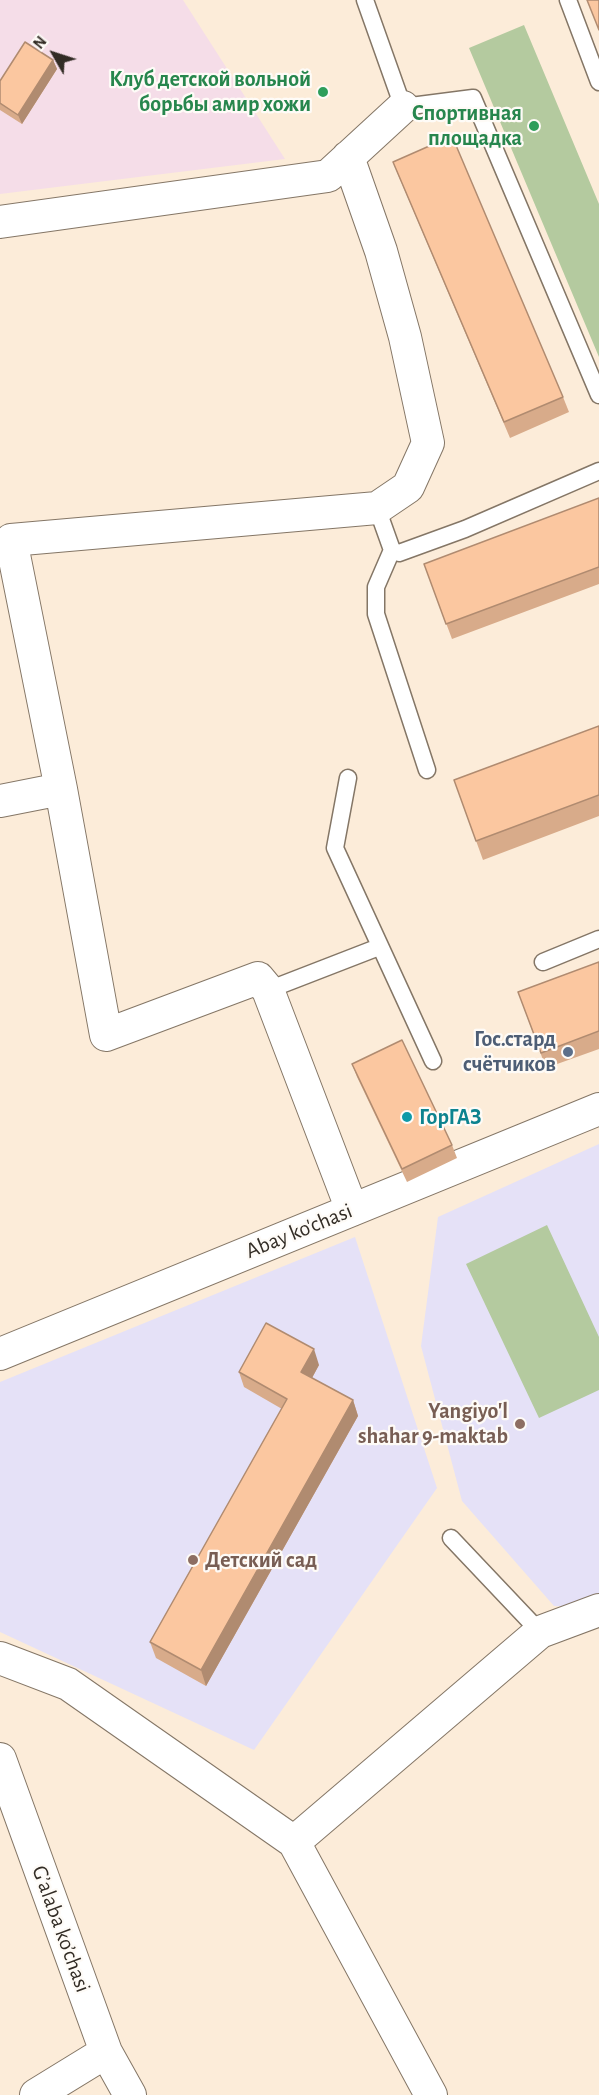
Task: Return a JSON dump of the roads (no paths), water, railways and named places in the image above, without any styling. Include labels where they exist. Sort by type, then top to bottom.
[{"type":"street","points":[[0,222],[328,176],[403,107]]},
{"type":"street","points":[[348,157],[381,251],[402,327],[428,442],[408,487],[377,508],[11,540],[61,789],[106,1035],[258,978],[268,990],[352,1210]]},
{"type":"street","points":[[0,801],[61,789]]},
{"type":"street","name":"Abay ko'chasi","points":[[0,1354],[599,1109]]},
{"type":"street","points":[[294,1842],[540,1632],[599,1610]]},
{"type":"street","points":[[0,1658],[68,1684],[294,1842],[431,2095]]},
{"type":"street","name":"G’alaba ko’chasi","points":[[0,1759],[106,2052],[130,2095]]},
{"type":"street","points":[[36,2095],[106,2052]]},
{"type":"lane","points":[[365,0],[403,107],[473,98],[599,395]]},
{"type":"lane","points":[[568,0],[599,82]]},
{"type":"lane","points":[[392,550],[399,553],[465,529],[599,471]]},
{"type":"lane","points":[[377,508],[392,550],[376,587],[376,614],[427,770]]},
{"type":"lane","points":[[348,778],[335,848],[433,1061]]},
{"type":"lane","points":[[543,962],[599,939]]},
{"type":"lane","points":[[268,990],[379,947]]},
{"type":"lane","points":[[451,1538],[540,1632]]},
{"type":"place","name":"Клуб детской вольной борьбы амир хожи","points":[[323,92]]},
{"type":"place","name":"Спортивная площадка","points":[[534,126]]},
{"type":"place","name":"Гос.стард счётчиков","points":[[568,1052]]},
{"type":"place","name":"ГорГАЗ","points":[[407,1117]]},
{"type":"place","name":"Yangiyo'l shahar 9-maktab","points":[[520,1424]]},
{"type":"place","name":"Детский сад","points":[[193,1560]]}]
